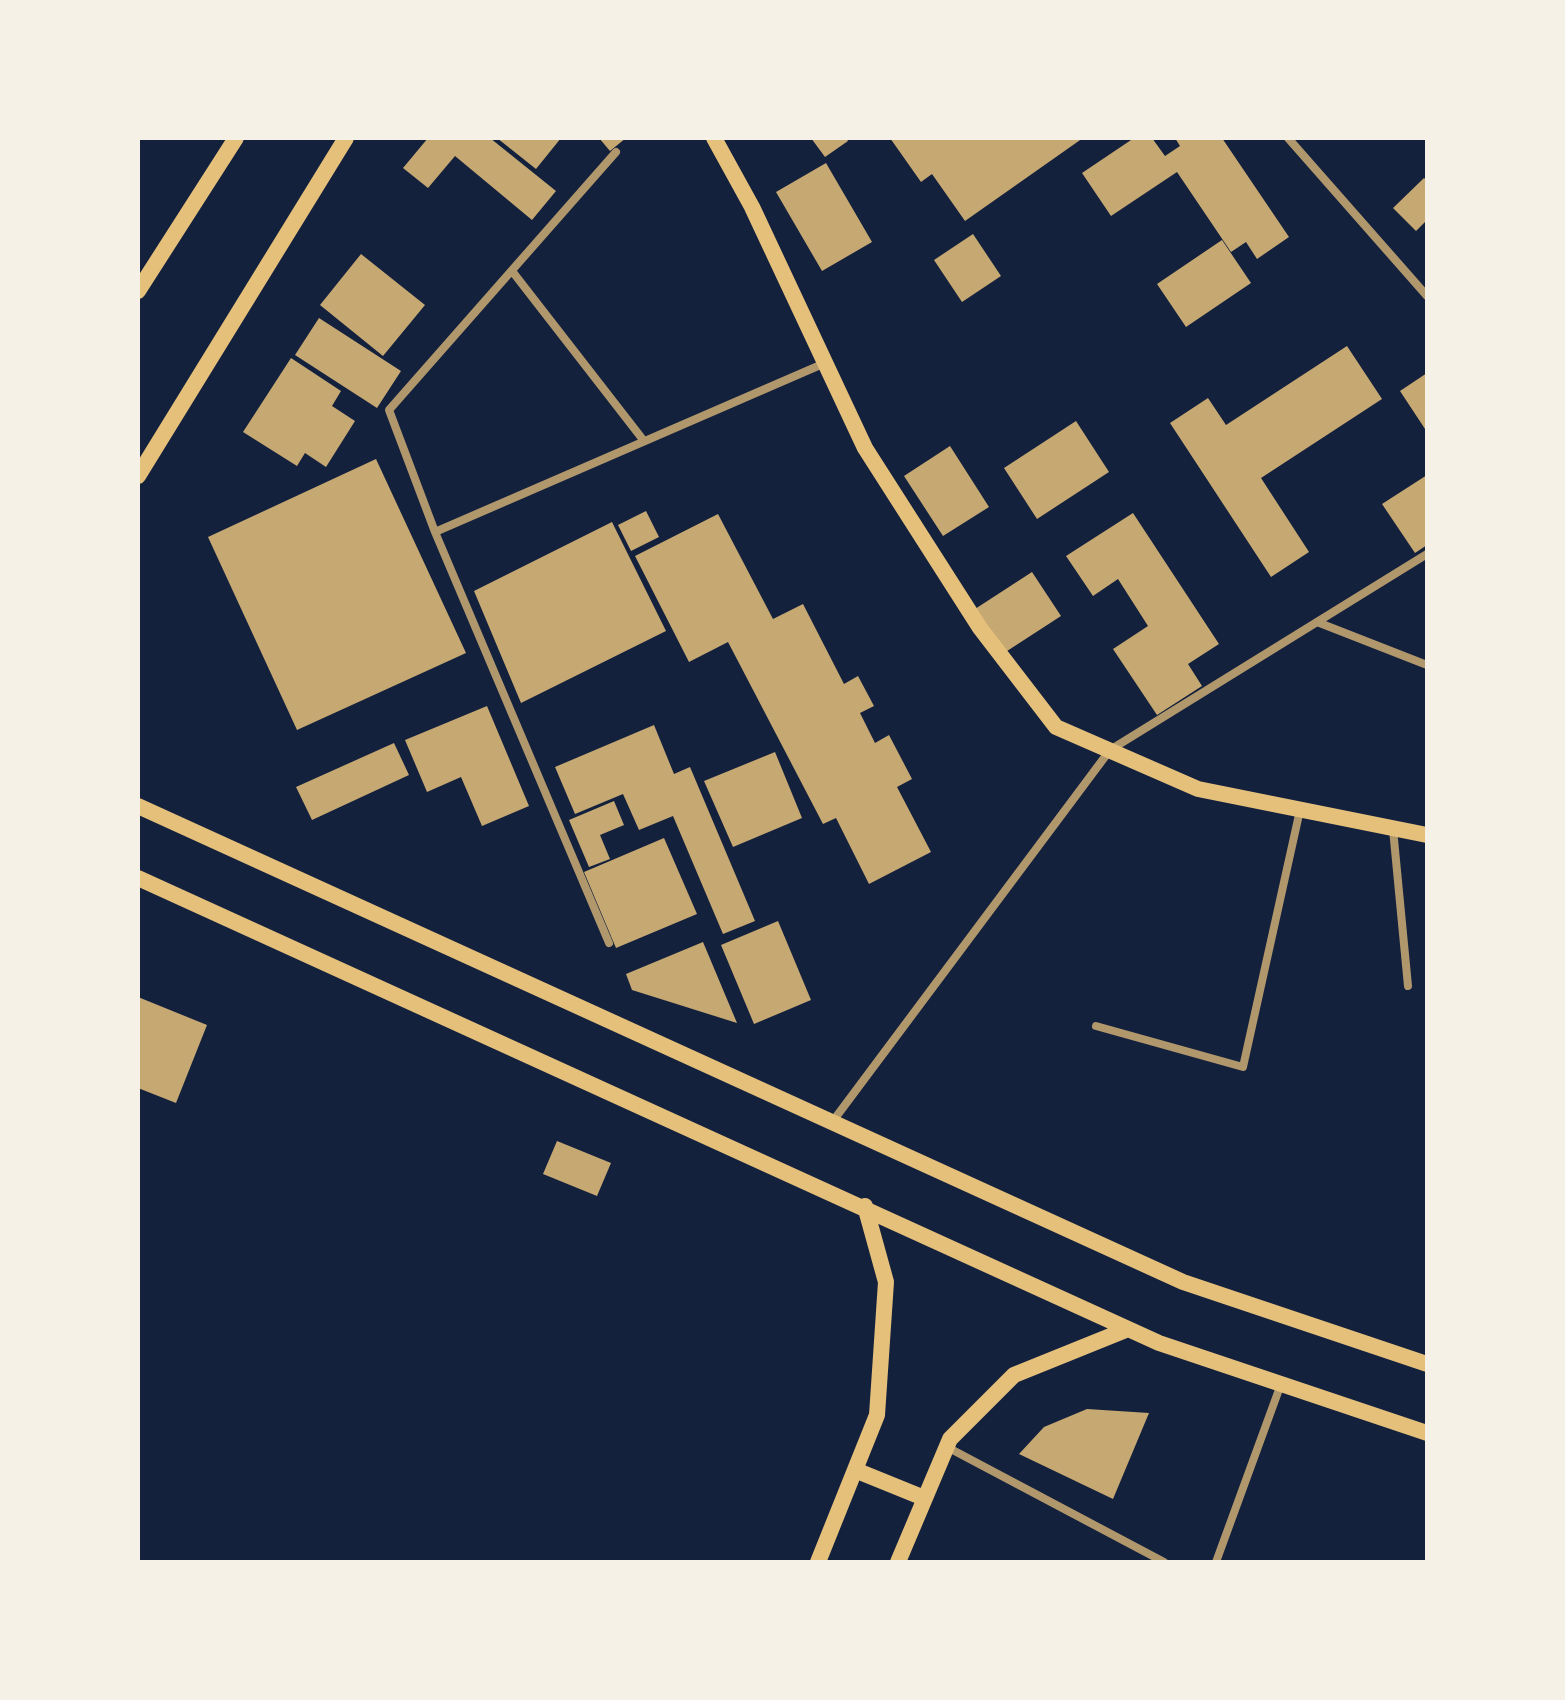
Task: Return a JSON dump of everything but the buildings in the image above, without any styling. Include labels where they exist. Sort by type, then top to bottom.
[{"type":"main road","points":[[138,291],[236,138]]},
{"type":"main road","points":[[138,476],[145,451],[346,138]]},
{"type":"main road","points":[[714,138],[752,207],[865,448],[980,628],[1056,727],[1198,789],[1427,835]]},
{"type":"main road","points":[[138,806],[1183,1282],[1427,1364]]},
{"type":"main road","points":[[138,878],[865,1206],[1128,1329],[1427,1433]]},
{"type":"main road","points":[[818,1562],[877,1415],[886,1282],[865,1206]]},
{"type":"main road","points":[[898,1562],[950,1439],[1014,1375],[1128,1329]]},
{"type":"main road","points":[[855,1470],[924,1498]]},
{"type":"street","points":[[1288,138],[1427,296]]},
{"type":"street","points":[[609,943],[435,532],[389,410],[616,152]]},
{"type":"street","points":[[512,271],[644,441]]},
{"type":"street","points":[[435,532],[825,363]]},
{"type":"street","points":[[833,1121],[1110,750],[1427,554]]},
{"type":"street","points":[[1317,622],[1427,665]]},
{"type":"street","points":[[1096,1026],[1243,1067],[1301,810]]},
{"type":"street","points":[[1393,828],[1408,986]]},
{"type":"street","points":[[1216,1562],[1281,1384]]},
{"type":"street","points":[[946,1447],[1164,1562]]}]
